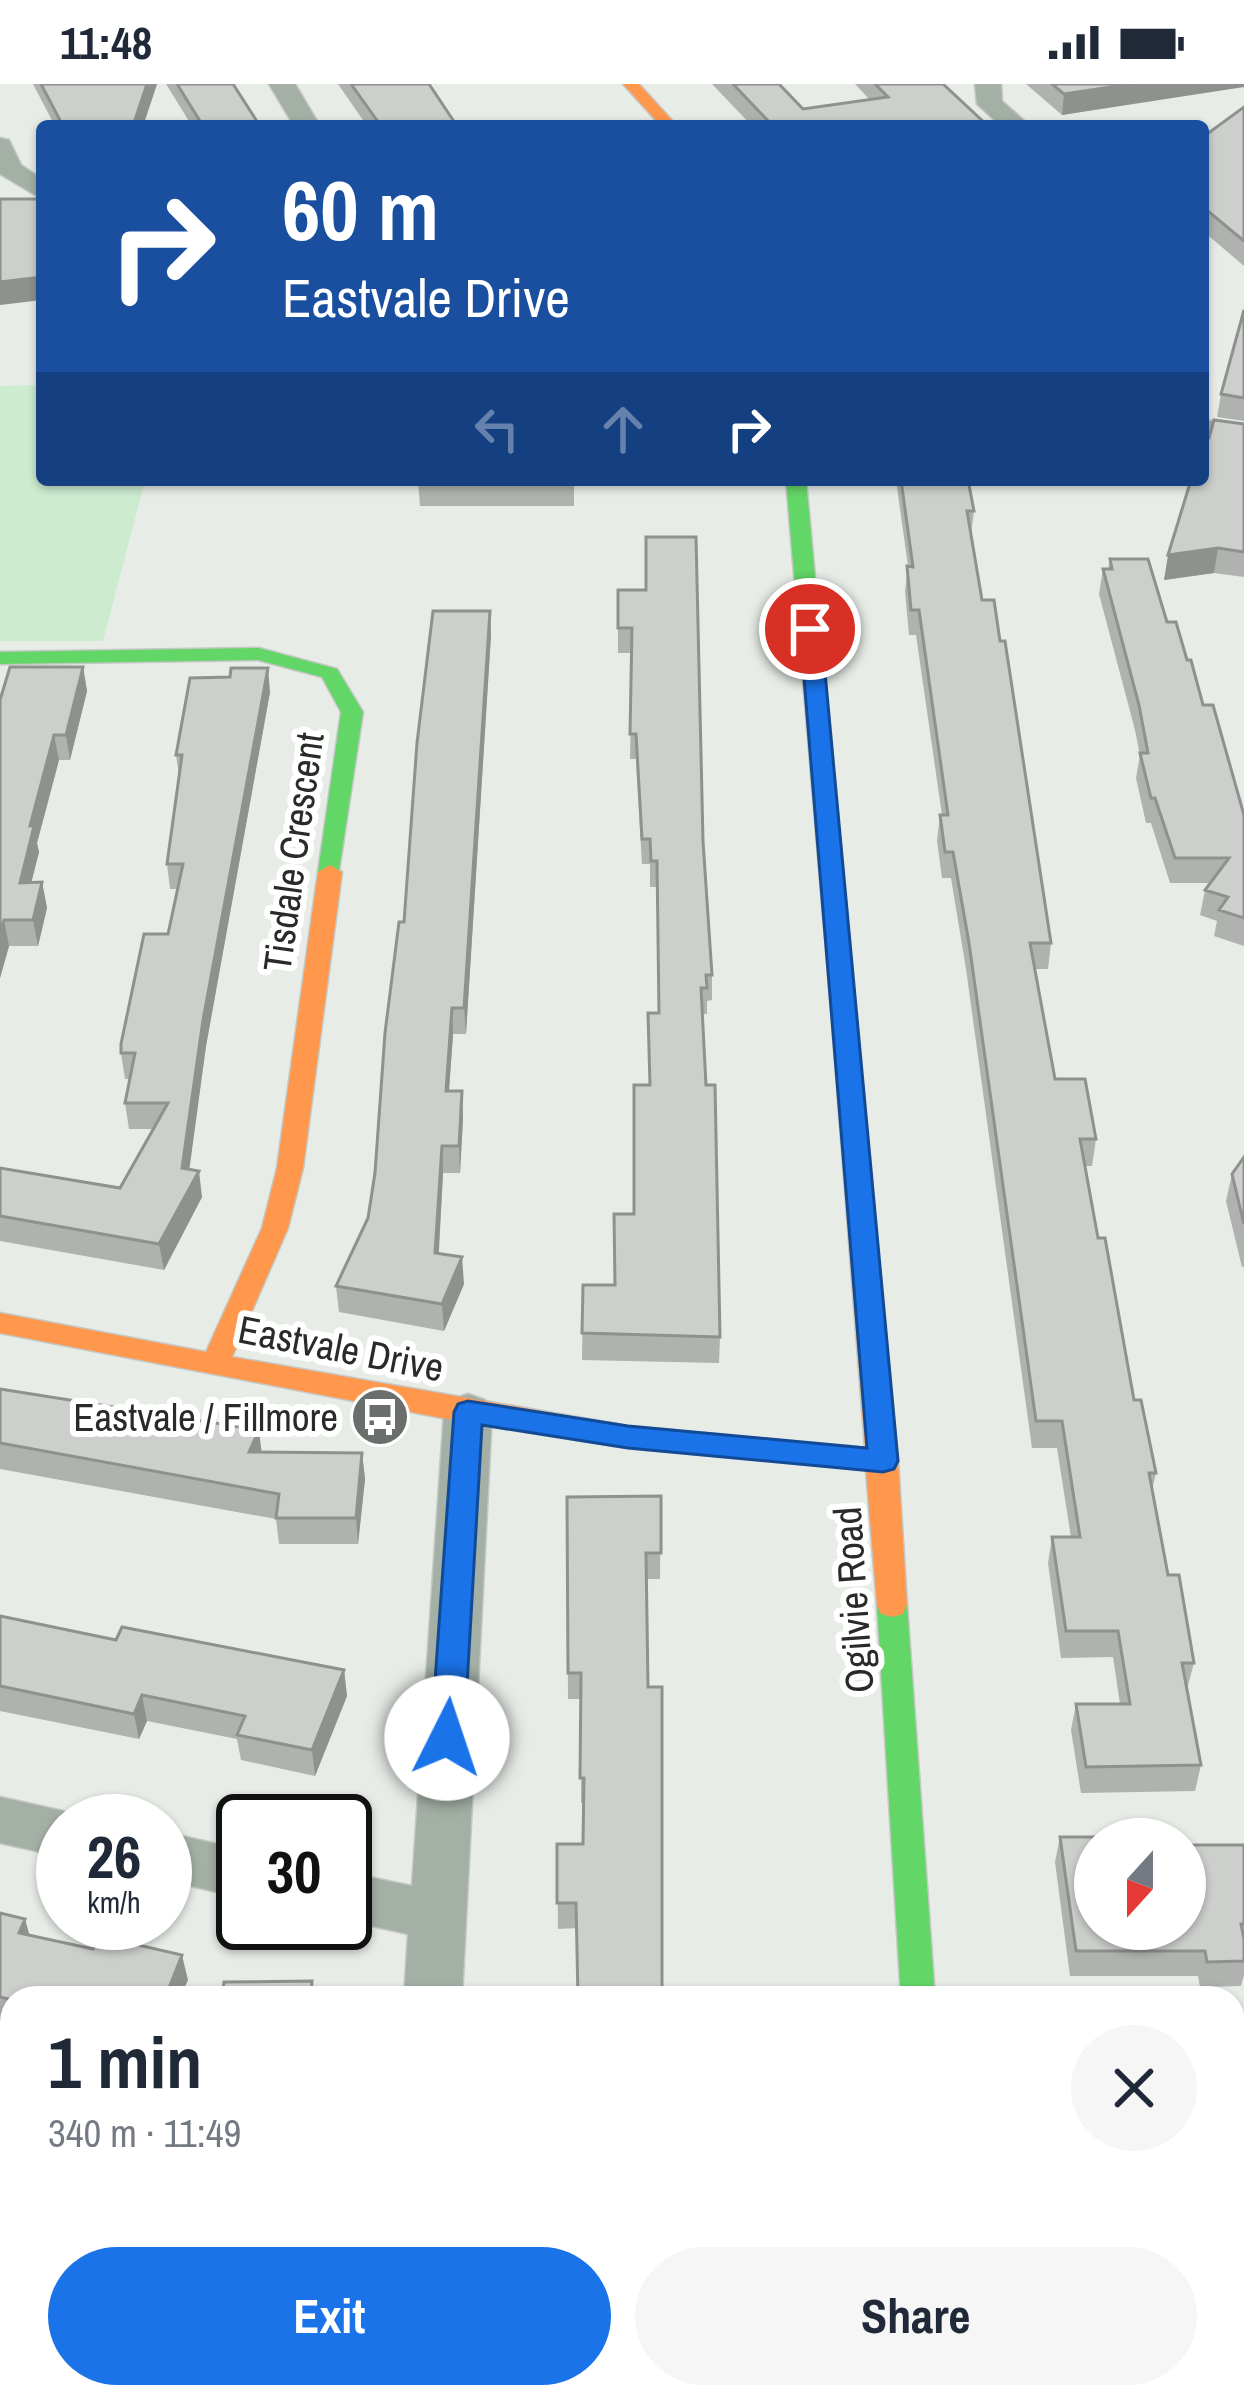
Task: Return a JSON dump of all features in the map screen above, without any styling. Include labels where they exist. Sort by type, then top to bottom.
[{"type":"street","points":[[282,84],[303,120]]},
{"type":"street","points":[[632,84],[664,120]]},
{"type":"street","points":[[988,84],[990,104],[1009,120]]},
{"type":"street","points":[[0,146],[10,169],[36,186]]},
{"type":"street","points":[[1209,430],[1244,434]]},
{"type":"street","name":"Ogilvie Road","points":[[797,486],[883,1461],[917,1986]]},
{"type":"street","name":"Tisdale Crescent","points":[[0,658],[259,654],[330,673],[352,712],[290,1168],[275,1228],[215,1364]]},
{"type":"street","name":"Eastvale Drive","points":[[0,1323],[468,1412],[628,1437],[883,1461]]},
{"type":"street","points":[[433,1986],[468,1412]]},
{"type":"street","points":[[0,1820],[36,1828]]},
{"type":"street","points":[[372,1902],[436,1916]]},
{"type":"green space","points":[[36,385],[36,486],[143,486],[103,641],[0,641],[0,386]]},
{"type":"building","points":[[41,84],[147,84],[135,120],[60,120]]},
{"type":"building","points":[[177,84],[233,84],[256,120],[199,120]]},
{"type":"building","points":[[351,84],[429,84],[453,120],[377,120]]},
{"type":"building","points":[[733,84],[779,84],[803,109],[888,97],[875,84],[943,84],[982,120],[767,120]]},
{"type":"building","points":[[1052,84],[1131,84],[1064,94]]},
{"type":"building","points":[[1244,107],[1244,241],[1209,212],[1209,133]]},
{"type":"building","points":[[0,199],[36,199],[36,278],[0,282]]},
{"type":"building","points":[[1244,310],[1244,398],[1221,394]]},
{"type":"building","points":[[1214,420],[1244,424],[1244,552],[1218,548],[1168,555],[1189,486],[1209,486],[1209,438]]},
{"type":"building","points":[[902,486],[969,486],[974,511],[967,511],[982,600],[994,600],[1000,641],[1005,641],[1051,943],[1030,943],[1055,1079],[1085,1079],[1096,1139],[1080,1139],[1098,1238],[1105,1238],[1134,1400],[1141,1400],[1156,1473],[1149,1473],[1168,1575],[1179,1575],[1194,1663],[1182,1663],[1201,1765],[1086,1767],[1076,1704],[1130,1704],[1118,1631],[1066,1631],[1052,1537],[1080,1537],[1062,1421],[1036,1421],[969,943],[953,852],[945,852],[940,815],[948,815],[919,610],[911,610],[907,566],[913,567]]},
{"type":"building","points":[[646,537],[696,537],[703,841],[712,975],[706,975],[707,988],[701,988],[706,1085],[715,1085],[720,1337],[582,1333],[583,1285],[615,1285],[614,1214],[634,1214],[634,1085],[650,1085],[648,1013],[659,1013],[657,861],[651,861],[650,839],[642,839],[636,734],[630,734],[632,628],[618,628],[618,590],[646,590]]},
{"type":"building","points":[[1110,559],[1148,559],[1167,622],[1176,622],[1187,660],[1191,660],[1203,705],[1213,705],[1244,815],[1244,918],[1219,910],[1228,897],[1205,890],[1229,858],[1175,858],[1155,798],[1151,798],[1140,753],[1148,753],[1139,705],[1103,569],[1112,569]]},
{"type":"building","points":[[433,611],[490,611],[464,1008],[452,1008],[446,1091],[462,1091],[459,1146],[442,1146],[435,1253],[462,1257],[442,1304],[336,1286],[368,1218],[375,1173],[385,1033],[399,922],[404,922],[417,743]]},
{"type":"building","points":[[10,667],[83,667],[66,735],[54,735],[30,826],[34,826],[20,883],[42,882],[33,920],[4,920],[0,935],[0,700]]},
{"type":"building","points":[[231,668],[268,668],[203,1020],[182,1168],[199,1171],[159,1244],[0,1216],[0,1168],[120,1188],[168,1103],[125,1103],[135,1053],[121,1053],[121,1044],[144,934],[168,934],[183,864],[167,864],[182,755],[176,755],[190,678],[230,677]]},
{"type":"building","points":[[1244,1157],[1244,1224],[1232,1174]]},
{"type":"building","points":[[0,1389],[259,1430],[249,1452],[362,1453],[356,1518],[276,1518],[279,1494],[0,1443]]},
{"type":"building","points":[[661,1496],[661,1553],[646,1553],[648,1687],[662,1687],[662,1986],[578,1986],[576,1903],[557,1903],[557,1844],[583,1844],[581,1673],[568,1673],[567,1497]]},
{"type":"building","points":[[0,1616],[116,1640],[122,1627],[344,1670],[312,1750],[237,1735],[245,1716],[142,1695],[134,1714],[0,1686]]},
{"type":"building","points":[[1060,1837],[1074,1837],[1074,1937]]},
{"type":"building","points":[[1206,1845],[1244,1845],[1244,1961],[1207,1962],[1205,1951],[1076,1951],[1206,1950]]},
{"type":"building","points":[[0,1913],[25,1919],[19,1933],[36,1937],[36,1950],[160,1950],[182,1955],[170,1986],[0,1986]]},
{"type":"building","points":[[312,1981],[312,1986],[224,1986],[224,1982]]},
{"type":"traffic: fast","points":[[797,486],[843,1008]]},
{"type":"traffic: fast","points":[[0,658],[259,654],[330,673],[352,712],[330,872]]},
{"type":"traffic: fast","points":[[892,1605],[917,1986]]},
{"type":"traffic: slow","points":[[631,84],[664,120]]},
{"type":"traffic: slow","points":[[215,1364],[275,1228],[290,1168],[330,872]]},
{"type":"traffic: slow","points":[[843,1008],[892,1605]]},
{"type":"traffic: slow","points":[[0,1323],[468,1412],[628,1437],[883,1461]]},
{"type":"place","name":"Eastvale / Fillmore","points":[[380,1417]]},
{"type":"route","points":[[447,1738],[468,1412],[628,1437],[883,1461],[810,629]]}]
